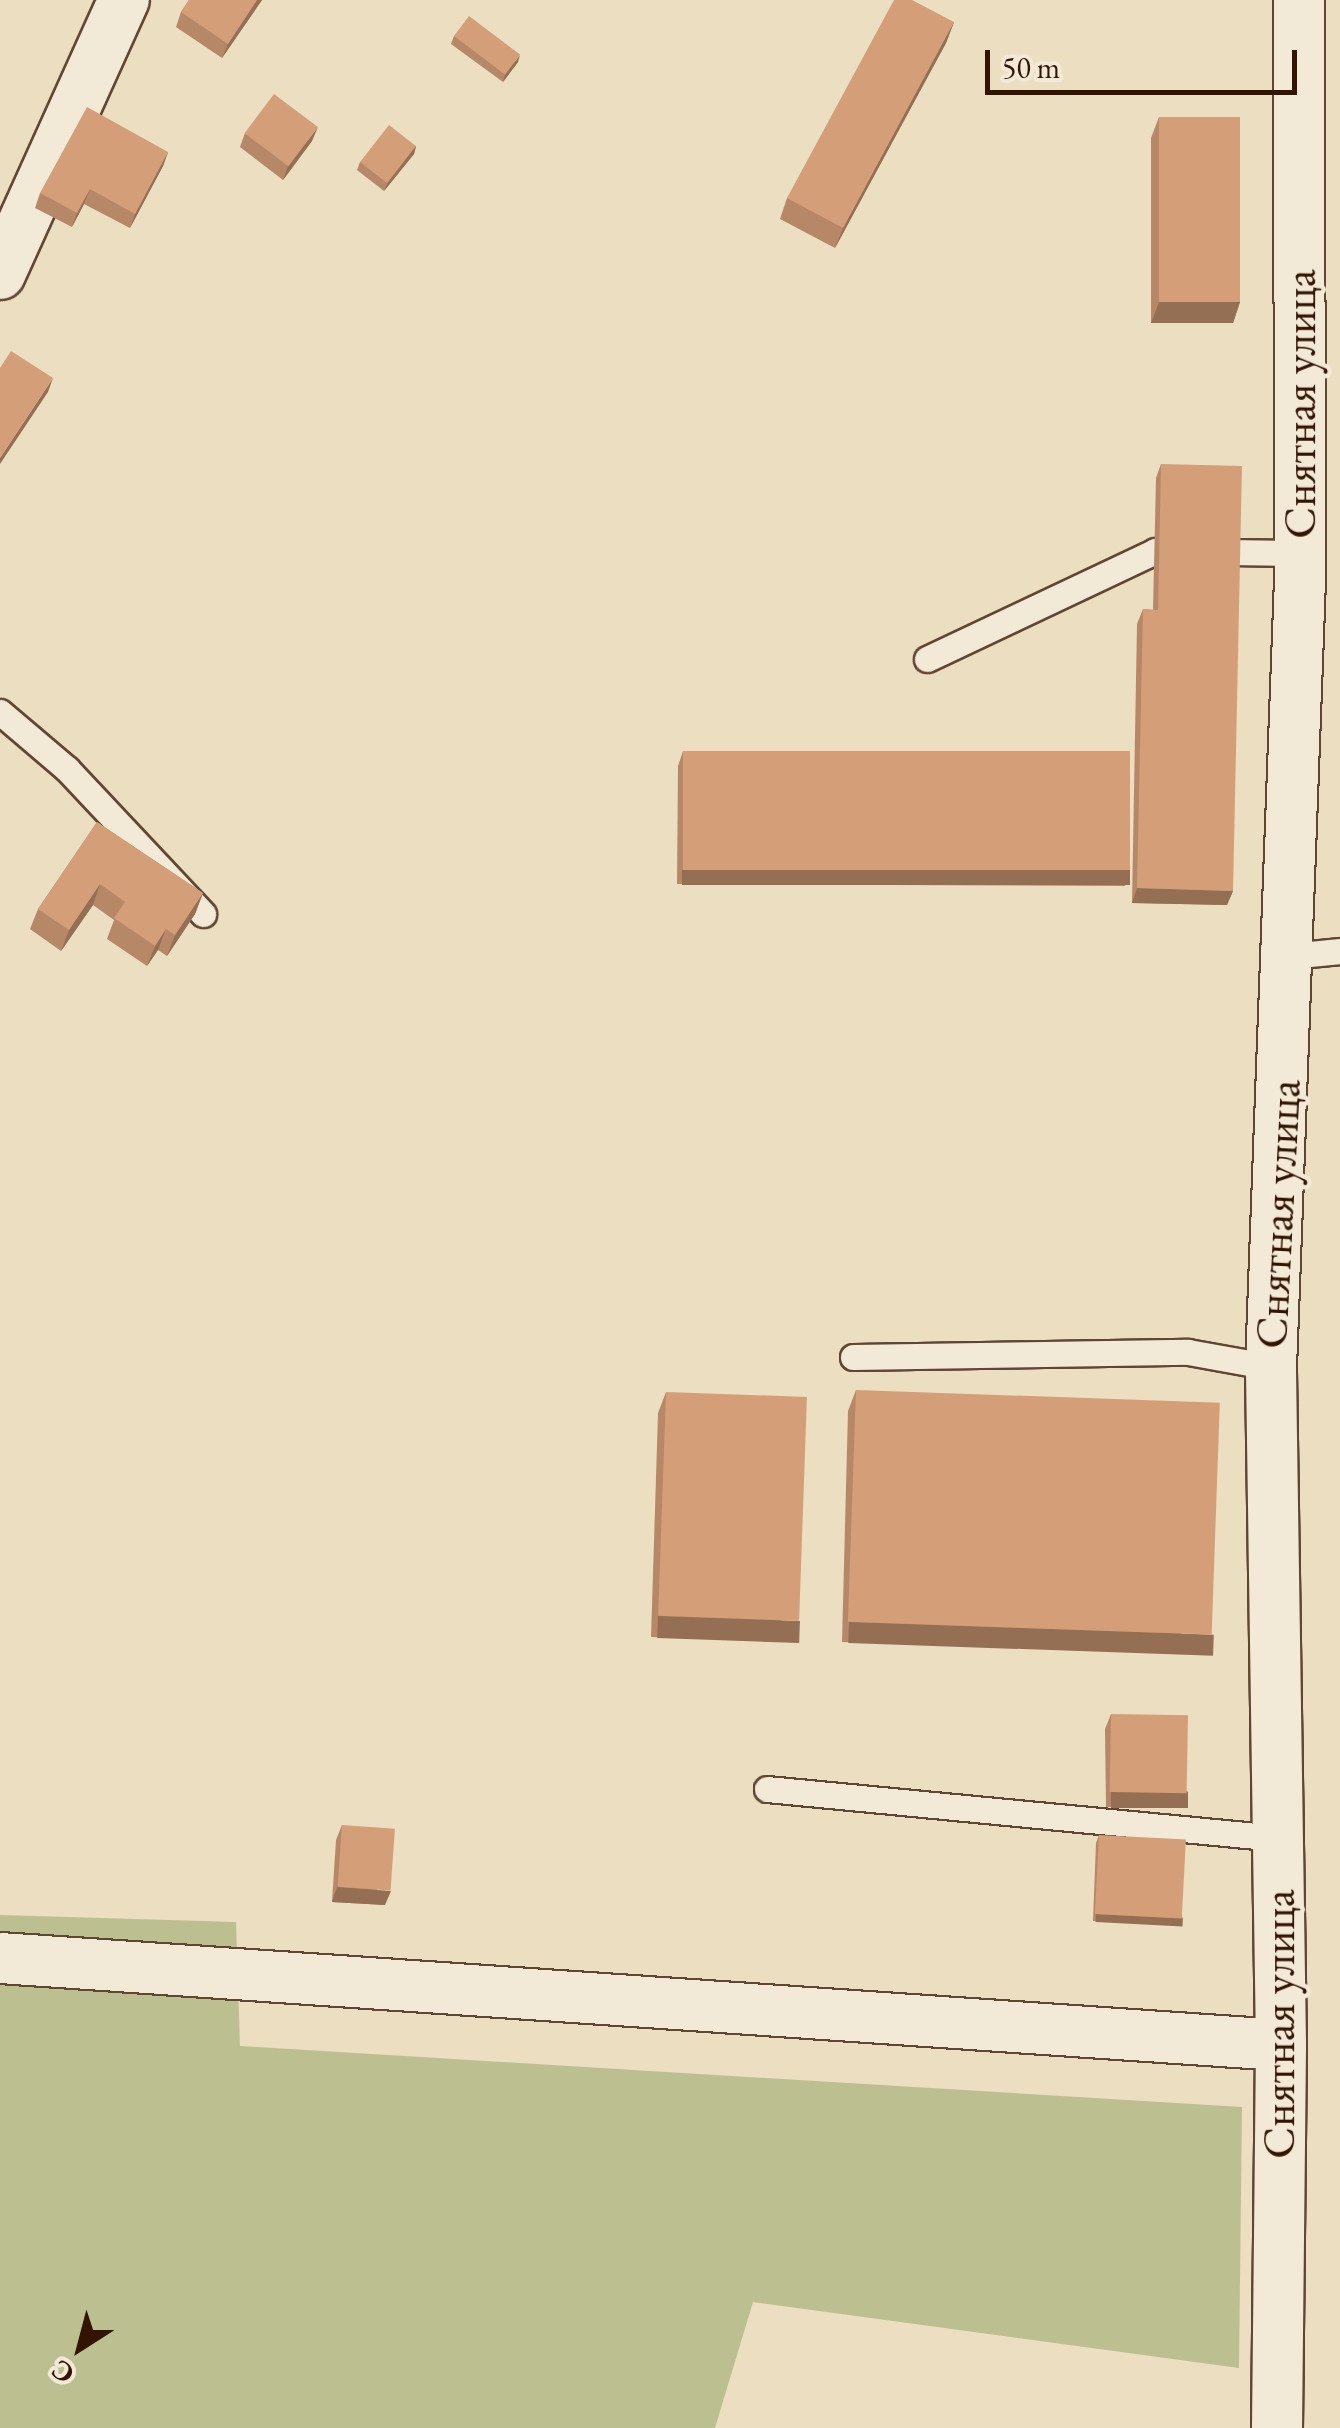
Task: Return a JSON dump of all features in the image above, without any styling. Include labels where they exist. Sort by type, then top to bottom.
[{"type":"street","points":[[0,274],[124,0]]},
{"type":"street","name":"Снятная улица","points":[[1277,2428],[1281,2045],[1270,1367],[1290,956],[1300,552],[1298,0]]},
{"type":"street","points":[[0,1958],[1281,2045]]},
{"type":"lane","points":[[927,658],[1155,550],[1300,552]]},
{"type":"lane","points":[[0,712],[67,768],[203,914]]},
{"type":"lane","points":[[1290,956],[1340,950]]},
{"type":"lane","points":[[853,1357],[1188,1352],[1270,1367]]},
{"type":"lane","points":[[766,1789],[1277,1838]]},
{"type":"green space","points":[[0,1915],[236,1922],[240,2046],[1242,2107],[1239,2368],[753,2302],[715,2428],[0,2428]]},
{"type":"building","points":[[189,0],[257,0],[228,44],[181,12]]},
{"type":"building","points":[[894,0],[912,0],[954,22],[843,228],[787,198]]},
{"type":"building","points":[[469,16],[520,55],[505,74],[454,36]]},
{"type":"building","points":[[274,94],[318,127],[288,166],[245,133]]},
{"type":"building","points":[[87,107],[168,152],[135,214],[90,189],[77,213],[40,193]]},
{"type":"building","points":[[1159,117],[1240,117],[1240,302],[1159,302]]},
{"type":"building","points":[[389,125],[416,146],[387,183],[360,162]]},
{"type":"building","points":[[11,351],[53,378],[0,458],[0,368]]},
{"type":"building","points":[[1161,464],[1242,466],[1233,891],[1137,888],[1143,609],[1158,610]]},
{"type":"building","points":[[683,751],[1130,751],[1130,870],[683,870]]},
{"type":"building","points":[[97,822],[203,893],[175,935],[166,929],[155,946],[114,918],[125,902],[100,884],[69,930],[38,909]]},
{"type":"building","points":[[856,1390],[1220,1403],[1212,1635],[848,1622]]},
{"type":"building","points":[[666,1392],[807,1397],[799,1621],[658,1616]]},
{"type":"building","points":[[1111,1714],[1188,1715],[1187,1793],[1110,1792]]},
{"type":"building","points":[[342,1825],[395,1829],[391,1891],[338,1887]]},
{"type":"building","points":[[1099,1835],[1186,1840],[1182,1918],[1095,1914]]}]
